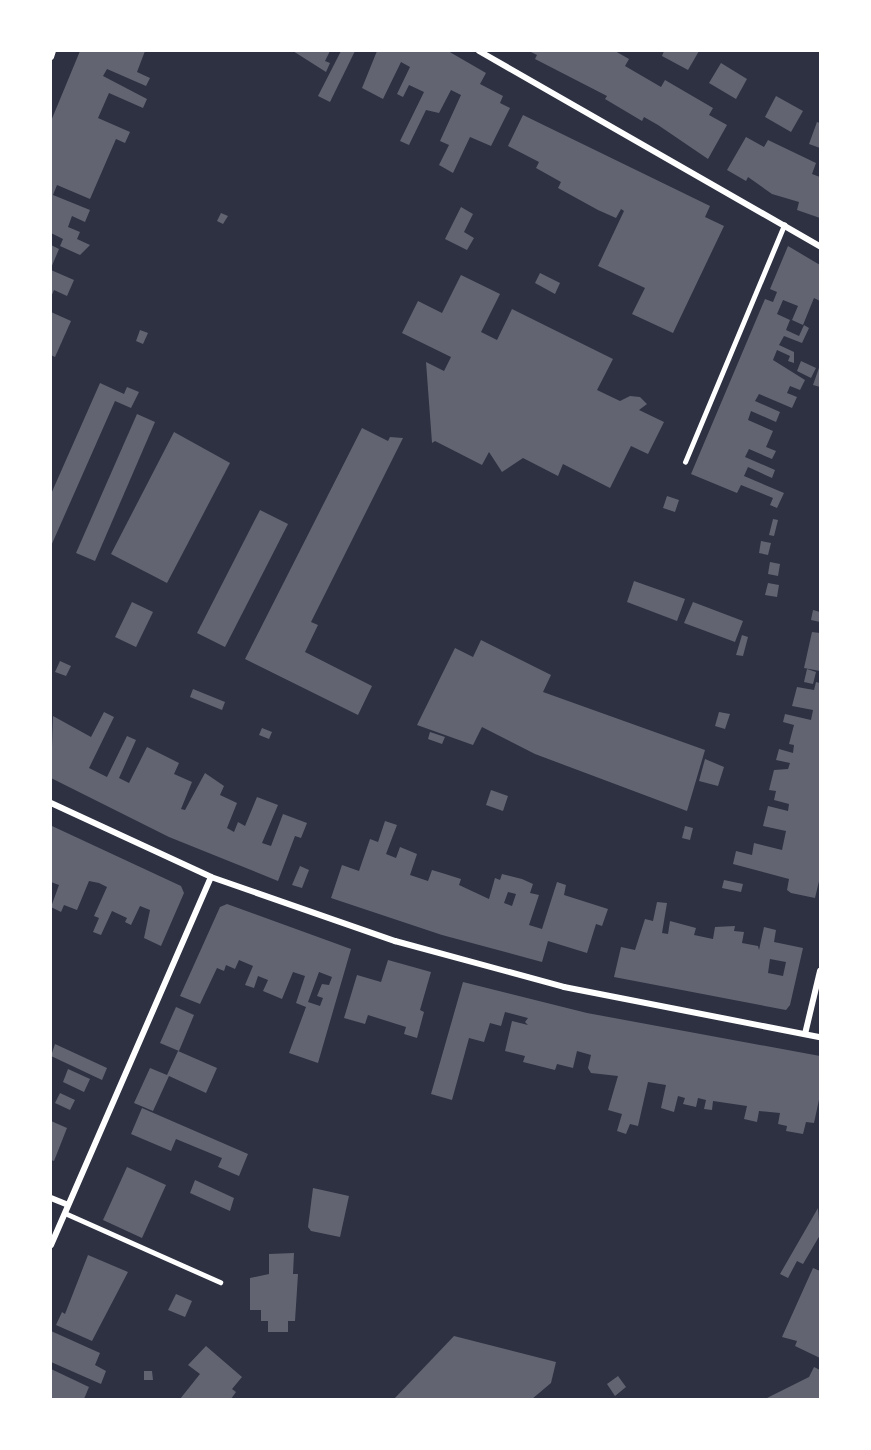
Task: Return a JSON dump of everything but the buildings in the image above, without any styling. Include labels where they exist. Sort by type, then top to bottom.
[{"type":"street","points":[[51,57],[54,51]]},
{"type":"street","points":[[483,52],[820,246]]},
{"type":"street","points":[[51,803],[211,877],[395,941],[615,998],[820,1037]]},
{"type":"street","points":[[51,1245],[211,877]]},
{"type":"street","points":[[805,1034],[820,971]]},
{"type":"street","points":[[51,1198],[68,1205]]},
{"type":"lane","points":[[686,462],[784,225]]},
{"type":"lane","points":[[65,1213],[220,1282]]}]
